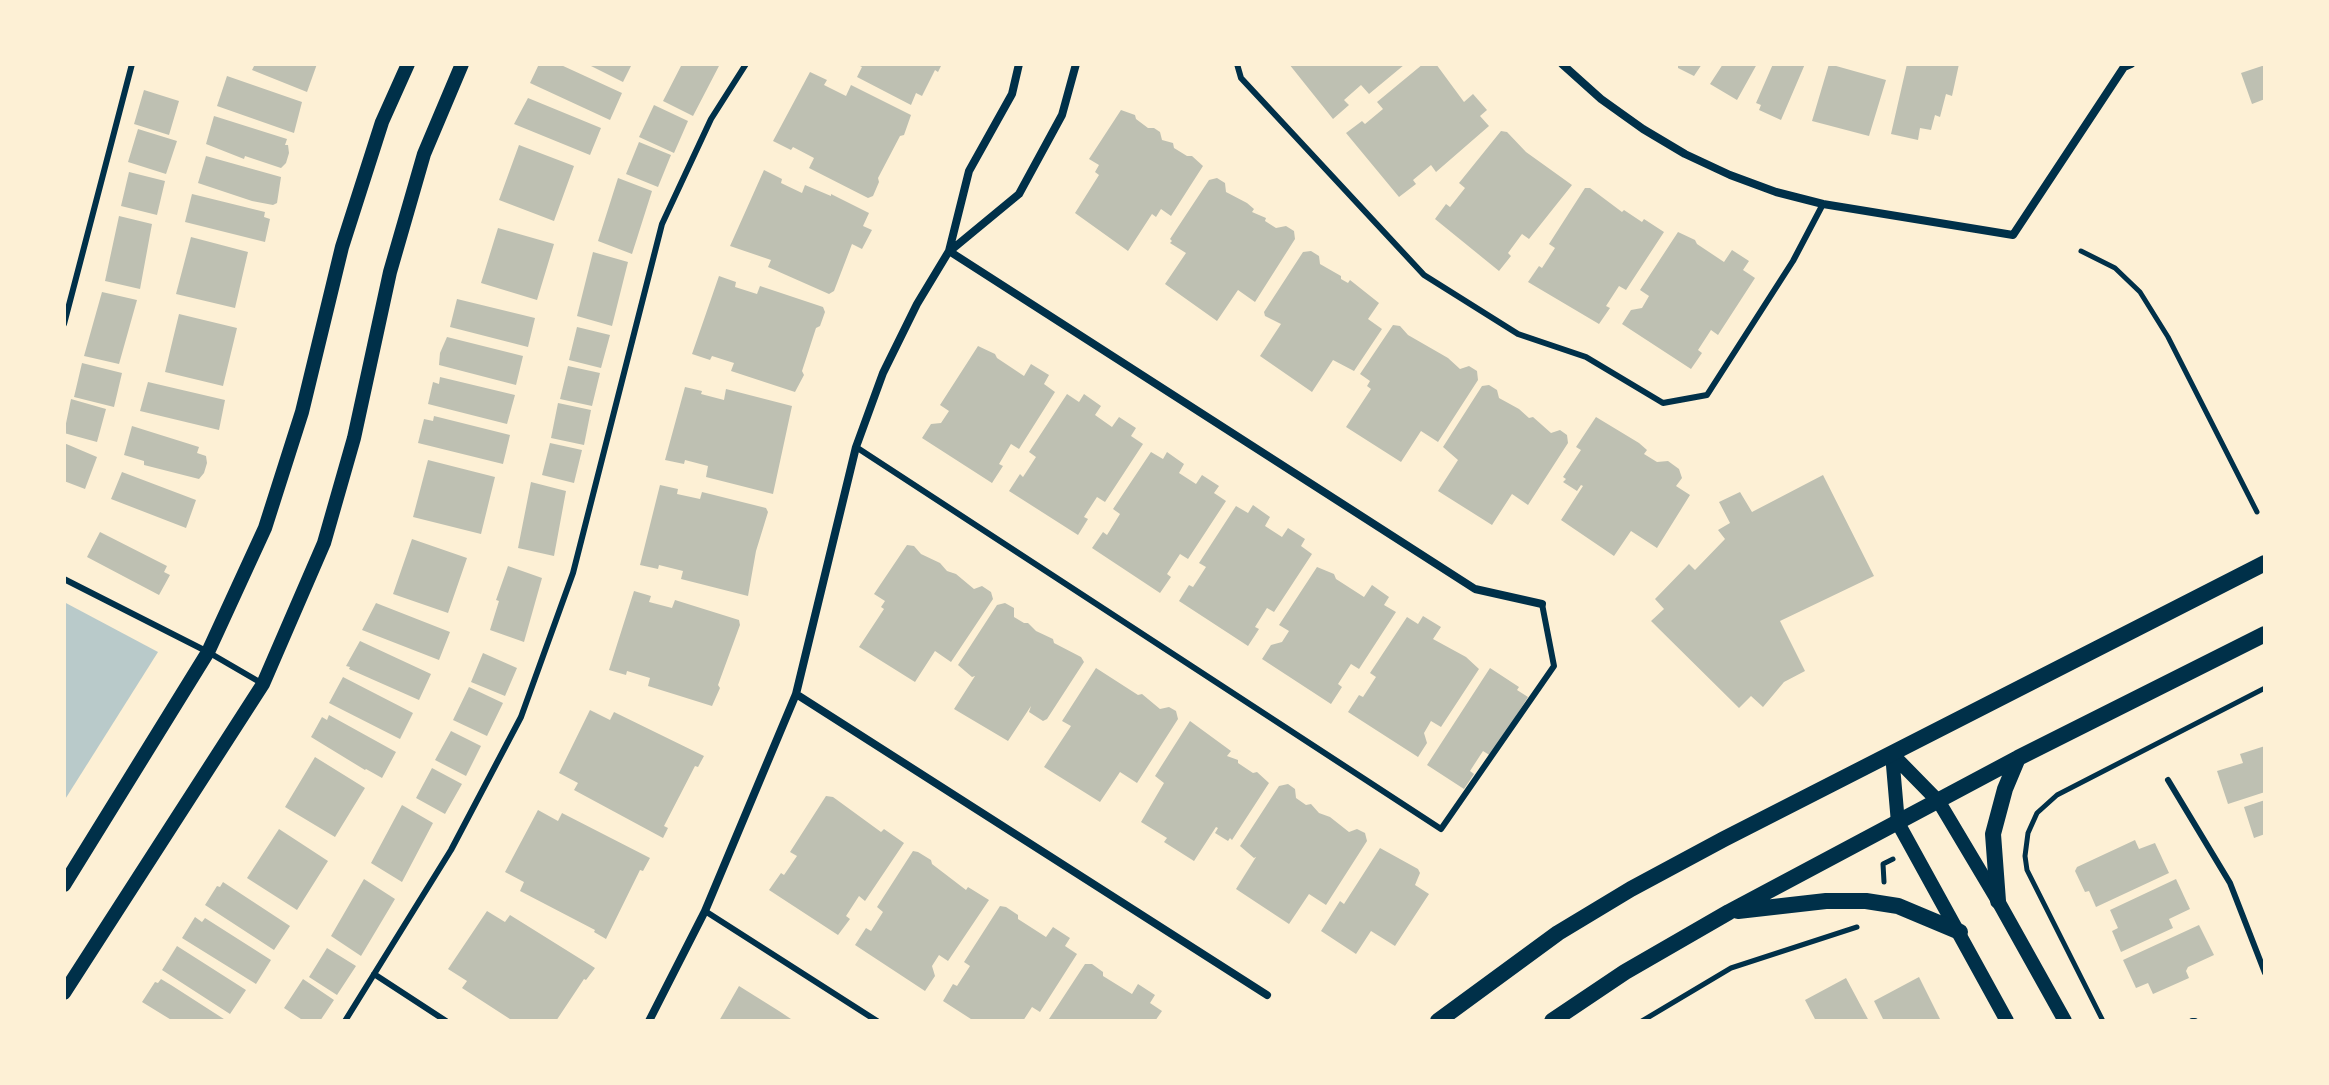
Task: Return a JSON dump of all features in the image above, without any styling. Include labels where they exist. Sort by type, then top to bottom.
[{"type":"main road","points":[[1438,1021],[1558,933],[1631,889],[2265,563]]},
{"type":"main road","points":[[1552,1021],[1625,972],[1729,912],[2018,758],[2265,634]]},
{"type":"main road","points":[[1998,901],[1993,834],[2005,789],[2018,758]]},
{"type":"main road","points":[[1729,912],[1837,900],[1866,901],[1898,906],[1960,932]]},
{"type":"street","points":[[64,885],[208,652],[265,528],[302,412],[342,247],[382,122],[408,64]]},
{"type":"street","points":[[64,993],[263,684],[324,543],[354,438],[394,257],[424,154],[462,64]]},
{"type":"street","points":[[649,1021],[705,911],[796,694],[856,447],[883,373],[917,304],[949,251],[969,171],[1012,94],[1019,64]]},
{"type":"street","points":[[949,251],[1019,194],[1062,115],[1076,64]]},
{"type":"street","points":[[1562,64],[1601,99],[1643,129],[1685,154],[1741,179],[1823,204],[2013,235],[2124,67],[2131,64]]},
{"type":"street","points":[[949,251],[1475,589],[1542,604]]},
{"type":"street","points":[[796,694],[1267,995]]},
{"type":"street","points":[[1892,754],[1939,802],[2065,1021]]},
{"type":"street","points":[[1892,754],[1898,823],[2007,1021]]},
{"type":"lane","points":[[64,324],[132,64]]},
{"type":"lane","points":[[345,1021],[451,850],[521,717],[573,573],[662,224],[711,119],[746,64]]},
{"type":"lane","points":[[1237,64],[1241,78],[1424,275],[1518,334],[1586,357],[1663,403],[1707,395],[1793,261],[1823,204]]},
{"type":"lane","points":[[856,447],[1441,829],[1554,666],[1542,604]]},
{"type":"lane","points":[[64,579],[208,652],[263,684]]},
{"type":"lane","points":[[2168,780],[2230,883],[2265,973]]},
{"type":"lane","points":[[705,911],[877,1021]]},
{"type":"lane","points":[[374,974],[446,1021]]},
{"type":"path","points":[[2081,251],[2115,268],[2140,292],[2168,337],[2257,512]]},
{"type":"path","points":[[2103,1021],[2027,870],[2028,833],[2037,813],[2057,795],[2265,688]]},
{"type":"path","points":[[1642,1021],[1731,968],[1862,926]]},
{"type":"shaded area","points":[[64,602],[158,652],[64,801]]},
{"type":"building","points":[[255,64],[317,64],[307,92],[252,70]]},
{"type":"building","points":[[539,64],[561,65],[622,93],[610,120],[530,83]]},
{"type":"building","points":[[587,64],[632,64],[623,82]]},
{"type":"building","points":[[682,64],[720,64],[693,116],[663,101]]},
{"type":"building","points":[[856,64],[942,64],[938,72],[935,70],[922,96],[916,93],[911,105],[857,77],[862,67]]},
{"type":"building","points":[[1289,64],[1404,65],[1369,94],[1361,85],[1344,100],[1349,105],[1333,119]]},
{"type":"building","points":[[1423,64],[1436,64],[1464,102],[1473,94],[1487,110],[1480,116],[1489,126],[1436,172],[1431,165],[1413,180],[1416,184],[1399,197],[1346,133],[1362,121],[1365,124],[1383,109],[1377,102]]},
{"type":"building","points":[[1678,64],[1702,64],[1694,76],[1678,68]]},
{"type":"building","points":[[1723,64],[1757,64],[1737,100],[1710,84]]},
{"type":"building","points":[[1773,64],[1805,64],[1781,120],[1759,110],[1761,105],[1756,103]]},
{"type":"building","points":[[1829,64],[1886,80],[1869,136],[1812,121]]},
{"type":"building","points":[[1907,64],[1959,64],[1952,96],[1946,94],[1940,117],[1935,115],[1931,130],[1920,128],[1918,140],[1891,134]]},
{"type":"building","points":[[2265,65],[2265,99],[2252,104],[2241,73]]},
{"type":"building","points":[[810,72],[827,80],[824,85],[846,96],[851,85],[911,115],[904,135],[900,136],[878,178],[873,196],[868,198],[809,168],[814,158],[773,141]]},
{"type":"building","points":[[227,76],[302,102],[294,133],[217,106]]},
{"type":"building","points":[[144,90],[179,101],[169,135],[134,124]]},
{"type":"building","points":[[528,98],[601,128],[590,155],[514,124]]},
{"type":"building","points":[[654,105],[688,121],[674,153],[639,137]]},
{"type":"building","points":[[1121,110],[1135,115],[1148,128],[1160,132],[1162,140],[1173,143],[1174,148],[1192,156],[1203,166],[1171,216],[1161,209],[1156,217],[1152,214],[1128,251],[1075,213],[1099,175],[1095,172],[1099,165],[1089,159]]},
{"type":"building","points":[[214,116],[287,139],[285,145],[288,145],[289,153],[286,163],[281,168],[245,156],[244,159],[206,144]]},
{"type":"building","points":[[138,129],[177,141],[166,174],[128,162]]},
{"type":"building","points":[[1501,131],[1507,132],[1526,152],[1572,185],[1529,239],[1522,234],[1499,271],[1435,219],[1446,204],[1450,207],[1465,188],[1459,183]]},
{"type":"building","points":[[639,142],[671,155],[658,187],[626,174]]},
{"type":"building","points":[[519,145],[574,166],[554,221],[499,200]]},
{"type":"building","points":[[206,156],[281,177],[277,203],[252,201],[198,183]]},
{"type":"building","points":[[764,170],[802,193],[805,185],[869,213],[863,226],[872,230],[862,249],[852,244],[834,291],[829,294],[768,267],[771,260],[730,246]]},
{"type":"building","points":[[129,172],[165,181],[157,215],[121,206]]},
{"type":"building","points":[[618,178],[652,191],[632,254],[598,241]]},
{"type":"building","points":[[1217,178],[1225,183],[1226,192],[1247,203],[1254,209],[1252,212],[1266,218],[1265,221],[1276,228],[1286,226],[1294,231],[1295,239],[1255,302],[1238,290],[1217,321],[1165,284],[1186,253],[1170,243],[1170,239],[1209,180]]},
{"type":"building","points":[[1585,188],[1590,188],[1622,212],[1624,210],[1642,222],[1644,219],[1664,232],[1626,290],[1619,286],[1599,324],[1528,282],[1555,248],[1549,244]]},
{"type":"building","points":[[192,194],[265,212],[264,217],[270,219],[265,242],[185,222]]},
{"type":"building","points":[[119,216],[152,224],[140,289],[105,281]]},
{"type":"building","points":[[498,228],[554,244],[537,300],[481,283]]},
{"type":"building","points":[[1678,232],[1695,240],[1724,262],[1732,250],[1749,261],[1743,270],[1755,278],[1718,335],[1711,330],[1698,350],[1702,353],[1691,369],[1622,324],[1631,310],[1642,308],[1649,296],[1640,290]]},
{"type":"building","points":[[191,237],[248,252],[235,308],[176,294]]},
{"type":"building","points":[[1311,251],[1319,256],[1320,264],[1348,283],[1350,280],[1379,303],[1368,319],[1382,329],[1354,371],[1333,360],[1312,392],[1260,356],[1281,324],[1265,316],[1264,312],[1303,252]]},
{"type":"building","points":[[593,252],[628,262],[612,326],[577,316]]},
{"type":"building","points":[[719,276],[736,282],[735,287],[757,294],[760,286],[823,307],[825,312],[820,326],[816,328],[802,371],[804,375],[795,392],[731,371],[734,363],[692,354]]},
{"type":"building","points":[[102,292],[137,300],[119,364],[84,356]]},
{"type":"building","points":[[457,299],[535,318],[528,347],[450,327]]},
{"type":"building","points":[[179,314],[237,328],[223,386],[165,372]]},
{"type":"building","points":[[1393,325],[1400,326],[1408,335],[1448,358],[1460,369],[1469,366],[1477,371],[1478,380],[1438,442],[1421,431],[1401,462],[1346,427],[1371,389],[1367,386],[1370,381],[1360,374]]},
{"type":"building","points":[[577,327],[610,335],[601,368],[569,360]]},
{"type":"building","points":[[447,337],[523,356],[516,385],[439,365]]},
{"type":"building","points":[[978,346],[995,354],[1024,376],[1031,364],[1049,375],[1044,384],[1055,392],[1019,449],[1011,444],[999,464],[1003,466],[992,483],[922,438],[931,424],[941,423],[949,411],[940,405]]},
{"type":"building","points":[[82,363],[122,373],[114,407],[74,397]]},
{"type":"building","points":[[568,366],[600,373],[592,406],[560,399]]},
{"type":"building","points":[[440,377],[515,395],[507,424],[428,404],[433,382],[439,384]]},
{"type":"building","points":[[148,382],[225,400],[219,430],[140,411]]},
{"type":"building","points":[[1489,385],[1497,390],[1499,398],[1529,418],[1533,417],[1551,433],[1560,430],[1567,435],[1568,443],[1528,505],[1512,494],[1492,525],[1438,491],[1458,460],[1443,447],[1482,386]]},
{"type":"building","points":[[685,387],[724,400],[726,389],[792,406],[773,494],[706,477],[708,466],[685,460],[684,464],[665,460]]},
{"type":"building","points":[[1067,394],[1079,402],[1084,394],[1101,406],[1095,415],[1112,427],[1119,417],[1136,428],[1131,436],[1143,444],[1105,502],[1097,497],[1084,517],[1088,519],[1078,535],[1009,491],[1036,457],[1029,452]]},
{"type":"building","points":[[71,399],[106,409],[97,442],[64,433]]},
{"type":"building","points":[[558,403],[591,410],[584,445],[551,438]]},
{"type":"building","points":[[434,416],[510,435],[503,464],[418,443],[424,419],[433,421]]},
{"type":"building","points":[[1596,417],[1639,443],[1647,450],[1644,454],[1657,462],[1668,461],[1679,469],[1682,478],[1676,486],[1690,495],[1657,548],[1631,531],[1614,556],[1561,520],[1583,486],[1577,491],[1563,482],[1566,479],[1563,477],[1581,450],[1576,447]]},
{"type":"building","points":[[132,426],[199,447],[197,453],[206,456],[204,473],[199,479],[144,465],[144,461],[124,455]]},
{"type":"building","points":[[64,443],[97,457],[85,489],[64,481]]},
{"type":"building","points":[[550,443],[582,450],[574,483],[542,475]]},
{"type":"building","points":[[1151,452],[1163,459],[1167,452],[1184,464],[1179,473],[1196,484],[1202,475],[1219,486],[1214,493],[1226,501],[1188,559],[1180,554],[1167,574],[1171,577],[1160,593],[1092,548],[1103,532],[1107,535],[1120,514],[1113,509]]},
{"type":"building","points":[[428,460],[495,477],[481,534],[413,517]]},
{"type":"building","points":[[122,472],[196,500],[186,528],[111,499]]},
{"type":"building","points":[[1823,475],[1874,576],[1780,621],[1805,671],[1784,682],[1763,707],[1751,696],[1739,708],[1651,621],[1664,609],[1655,599],[1689,564],[1695,570],[1725,539],[1718,530],[1730,523],[1719,502],[1740,492],[1752,512]]},
{"type":"building","points":[[531,482],[566,491],[554,556],[518,548]]},
{"type":"building","points":[[660,485],[678,489],[677,494],[700,499],[702,492],[766,508],[768,512],[756,551],[748,596],[681,579],[683,571],[659,565],[658,569],[640,565]]},
{"type":"building","points":[[1253,505],[1270,517],[1265,526],[1282,537],[1288,528],[1305,539],[1301,546],[1312,554],[1274,612],[1267,608],[1248,646],[1179,601],[1206,567],[1199,563],[1236,506],[1248,513]]},
{"type":"building","points":[[100,532],[167,566],[164,572],[170,575],[159,595],[87,557]]},
{"type":"building","points":[[412,539],[467,558],[448,613],[393,594]]},
{"type":"building","points":[[907,545],[914,546],[921,554],[940,563],[974,589],[982,586],[991,592],[993,599],[951,662],[935,651],[915,682],[859,647],[884,609],[881,607],[885,601],[874,594]]},
{"type":"building","points":[[508,566],[542,578],[524,642],[490,630]]},
{"type":"building","points":[[1317,567],[1334,574],[1336,579],[1364,597],[1372,585],[1389,597],[1384,605],[1396,612],[1359,669],[1351,664],[1338,684],[1342,687],[1331,704],[1262,659],[1271,645],[1282,642],[1289,631],[1279,625]]},
{"type":"building","points":[[634,591],[651,596],[649,602],[672,608],[675,600],[739,620],[740,625],[712,706],[648,686],[650,678],[627,671],[626,675],[609,670]]},
{"type":"building","points":[[376,603],[450,632],[439,660],[362,630]]},
{"type":"building","points":[[1005,603],[1014,608],[1014,617],[1081,657],[1084,662],[1047,719],[1043,721],[1029,712],[1031,706],[1008,741],[954,709],[975,676],[972,677],[958,665],[997,605]]},
{"type":"building","points":[[1423,616],[1441,627],[1433,639],[1466,657],[1479,669],[1441,727],[1431,721],[1424,733],[1427,743],[1418,757],[1348,712],[1376,677],[1370,673],[1407,617],[1418,624]]},
{"type":"building","points":[[360,641],[431,674],[419,700],[346,666]]},
{"type":"building","points":[[483,653],[517,668],[505,696],[471,682]]},
{"type":"building","points":[[1096,668],[1138,695],[1142,694],[1160,709],[1169,707],[1176,711],[1178,719],[1137,783],[1120,772],[1100,802],[1044,767],[1071,726],[1062,721]]},
{"type":"building","points":[[1490,668],[1519,687],[1517,690],[1528,697],[1491,756],[1483,751],[1470,771],[1474,774],[1464,789],[1427,765]]},
{"type":"building","points":[[343,677],[413,713],[400,739],[329,703]]},
{"type":"building","points":[[469,687],[503,703],[487,736],[453,720]]},
{"type":"building","points":[[590,710],[610,720],[614,712],[704,756],[698,767],[695,766],[664,826],[668,828],[663,838],[574,790],[578,783],[559,773]]},
{"type":"building","points":[[329,715],[396,752],[382,778],[311,737],[322,717],[327,720]]},
{"type":"building","points":[[1190,721],[1231,751],[1227,756],[1238,760],[1253,773],[1257,772],[1269,783],[1232,840],[1230,838],[1228,841],[1215,833],[1216,827],[1194,861],[1164,842],[1167,838],[1141,822],[1164,783],[1155,776]]},
{"type":"building","points":[[451,731],[481,746],[466,776],[435,760]]},
{"type":"building","points":[[2265,746],[2265,792],[2228,804],[2217,771],[2243,763],[2240,754]]},
{"type":"building","points":[[315,757],[365,788],[335,837],[285,807]]},
{"type":"building","points":[[432,768],[462,784],[445,814],[416,798]]},
{"type":"building","points":[[1288,784],[1295,789],[1296,798],[1306,805],[1311,804],[1319,813],[1330,817],[1349,832],[1357,829],[1365,833],[1367,841],[1326,905],[1309,894],[1289,924],[1236,889],[1256,857],[1240,846],[1279,786]]},
{"type":"building","points":[[826,796],[833,797],[881,832],[884,829],[904,843],[865,901],[859,896],[846,916],[850,919],[838,935],[769,890],[797,856],[790,852]]},
{"type":"building","points":[[2265,800],[2265,834],[2254,838],[2244,807]]},
{"type":"building","points":[[402,805],[433,823],[402,882],[371,863]]},
{"type":"building","points":[[538,810],[558,821],[562,813],[650,858],[643,871],[640,870],[606,939],[595,930],[520,891],[524,882],[505,872]]},
{"type":"building","points":[[279,829],[328,861],[297,910],[247,878]]},
{"type":"building","points":[[2135,840],[2139,849],[2155,843],[2169,873],[2096,907],[2075,871],[2077,867]]},
{"type":"building","points":[[1380,848],[1418,869],[1420,873],[1415,885],[1429,894],[1395,946],[1371,931],[1356,954],[1321,931],[1340,901],[1344,904]]},
{"type":"building","points":[[913,851],[931,860],[966,890],[968,887],[989,900],[948,961],[939,955],[932,966],[935,976],[925,991],[855,945],[866,928],[871,931],[883,912],[877,907]]},
{"type":"building","points":[[364,879],[395,899],[361,956],[331,936]]},
{"type":"building","points":[[2176,879],[2190,909],[2169,919],[2173,928],[2121,952],[2112,931],[2118,928],[2110,910]]},
{"type":"building","points":[[223,882],[290,926],[274,950],[205,905]]},
{"type":"building","points":[[1000,906],[1018,915],[1018,919],[1046,937],[1053,927],[1070,938],[1065,946],[1077,954],[1040,1012],[1032,1007],[1023,1021],[974,1021],[943,1001],[953,984],[957,986],[970,966],[964,962]]},
{"type":"building","points":[[487,911],[505,922],[510,915],[595,968],[556,1021],[513,1021],[462,988],[467,981],[448,969]]},
{"type":"building","points":[[195,917],[202,922],[205,918],[271,960],[256,984],[182,938]]},
{"type":"building","points":[[2199,925],[2214,955],[2188,967],[2189,978],[2153,994],[2148,983],[2136,988],[2123,960]]},
{"type":"building","points":[[177,946],[246,990],[230,1014],[162,970]]},
{"type":"building","points":[[327,948],[356,966],[337,995],[309,977]]},
{"type":"building","points":[[1085,964],[1092,964],[1103,972],[1103,976],[1132,994],[1138,984],[1155,995],[1150,1003],[1162,1011],[1155,1021],[1049,1019]]},
{"type":"building","points":[[1919,977],[1941,1021],[1884,1021],[1874,1001]]},
{"type":"building","points":[[1846,978],[1869,1021],[1816,1021],[1805,1000]]},
{"type":"building","points":[[161,979],[227,1021],[173,1021],[142,1002],[155,982]]},
{"type":"building","points":[[303,979],[334,1000],[320,1021],[304,1021],[284,1008]]},
{"type":"building","points":[[739,986],[779,1011],[794,1021],[719,1021]]}]
